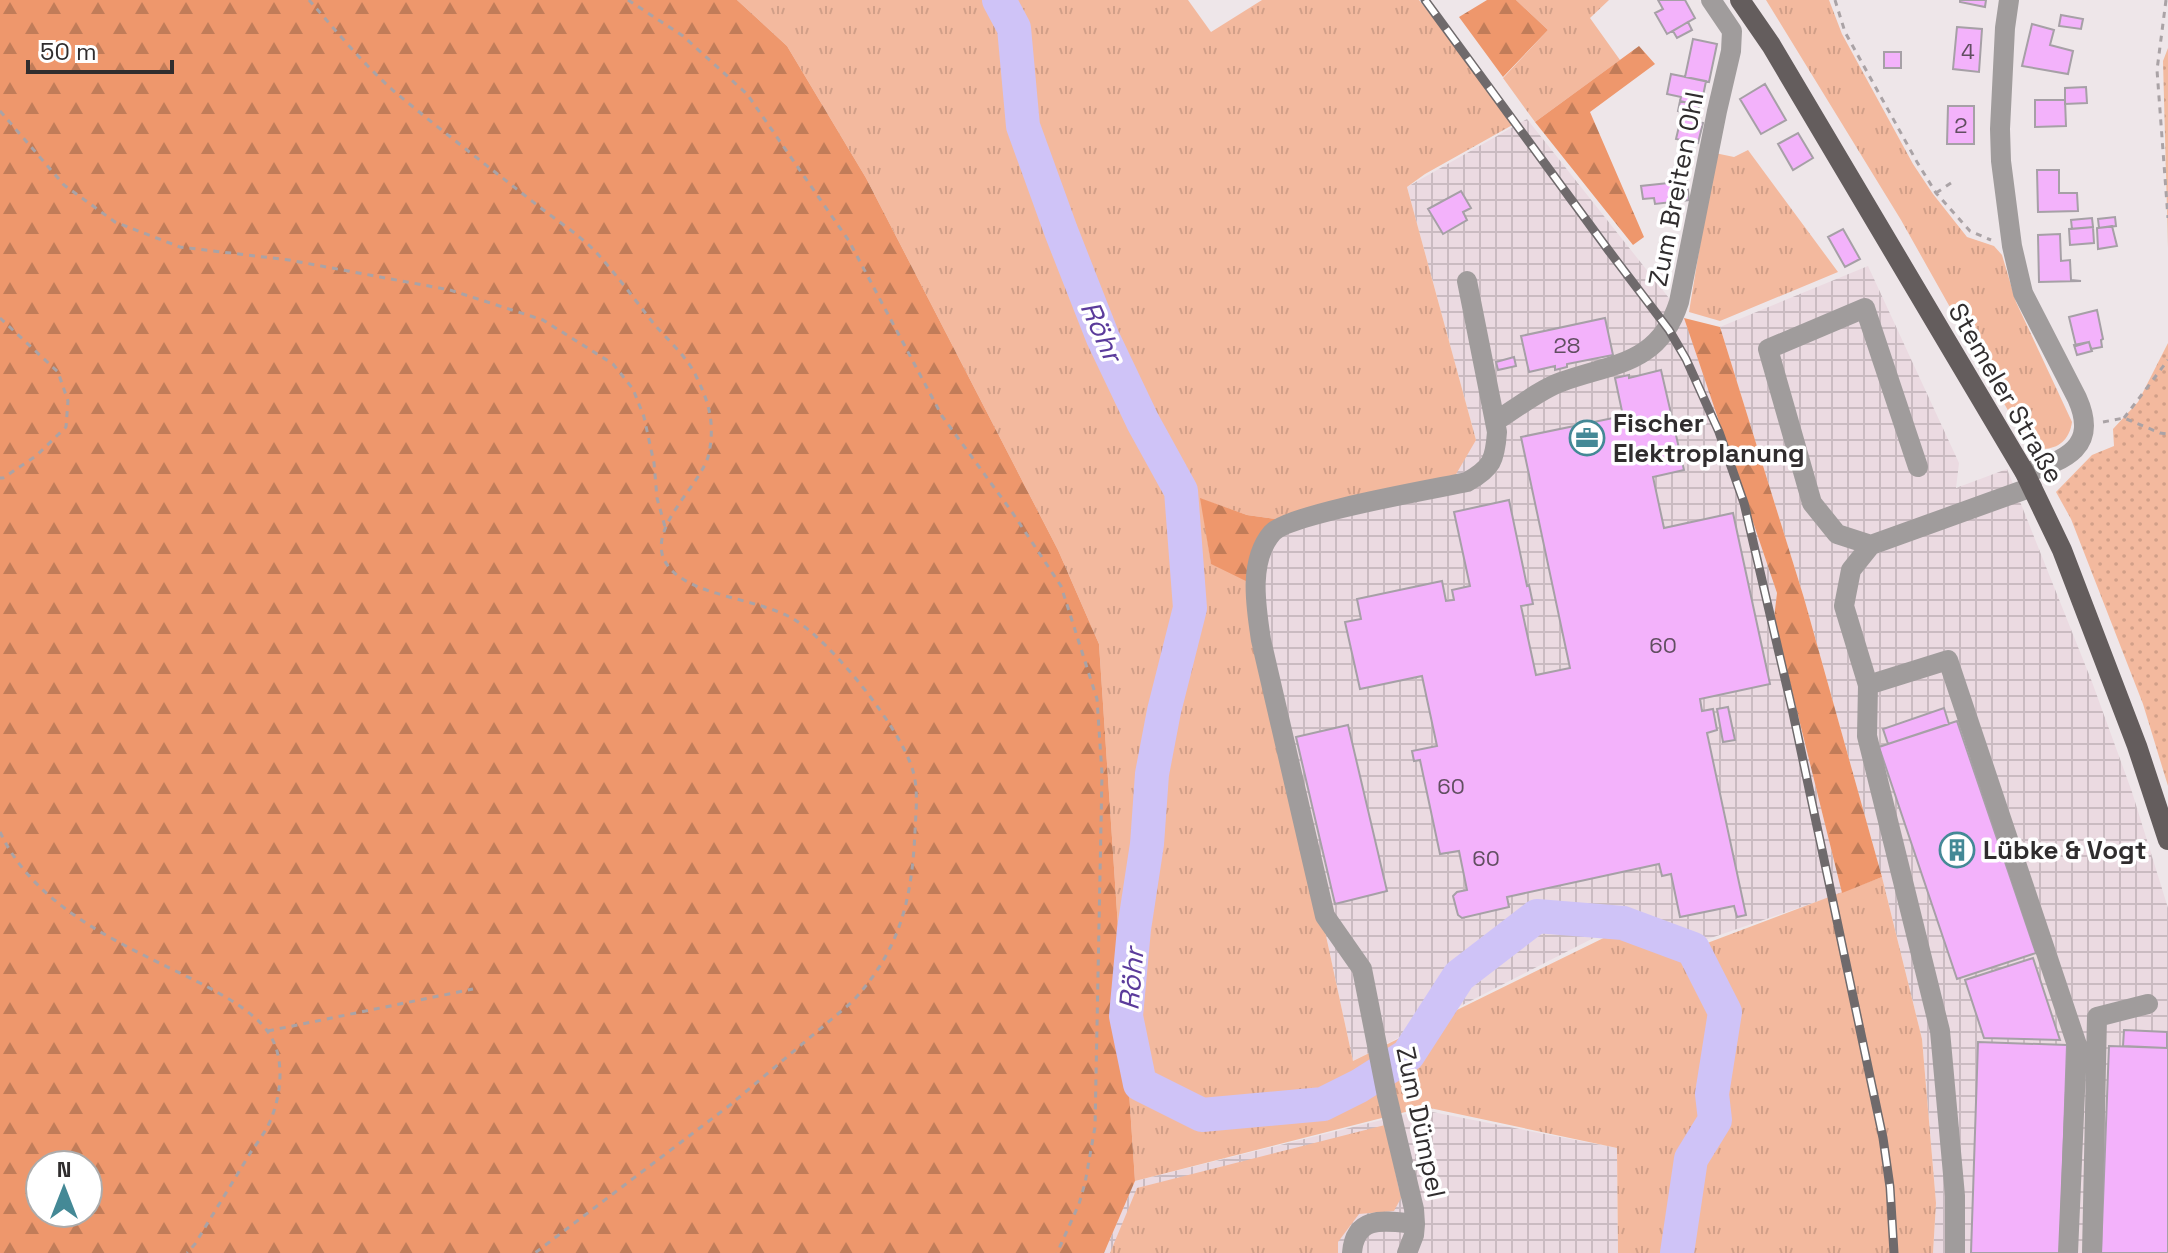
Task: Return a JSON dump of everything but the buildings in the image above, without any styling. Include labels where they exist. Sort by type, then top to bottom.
[{"type":"main road","name":"Stemeler Straße","points":[[1740,0],[1771,45],[2028,480],[2062,550],[2137,746],[2168,840]]},
{"type":"street","name":"Zum Breiten Ohl","points":[[1496,421],[1558,383],[1635,359],[1660,337],[1674,319],[1731,51],[1732,31],[1711,0]]},
{"type":"street","points":[[1955,1253],[1955,1196],[1940,1031],[1867,736],[1868,685],[1844,606],[1851,570],[1871,545],[2028,480],[2068,455],[2084,437],[2084,414],[2023,293],[2012,246],[2000,129],[2009,0]]},
{"type":"street","name":"Zum Dümpel","points":[[1407,1253],[1414,1235],[1414,1209],[1387,1096],[1362,969],[1325,916],[1261,640],[1255,605],[1257,569],[1262,548],[1273,531],[1287,523],[1467,482],[1484,472],[1496,453],[1497,432],[1467,281]]},
{"type":"street","points":[[1871,545],[1837,534],[1812,503],[1768,349],[1865,308],[1918,467]]},
{"type":"street","points":[[1868,685],[1948,660],[2077,1045],[2068,1253]]},
{"type":"street","points":[[2092,1253],[2097,1017],[2148,1004]]},
{"type":"street","name":"Zum Dümpel","points":[[1352,1253],[1357,1234],[1371,1222],[1415,1224]]},
{"type":"path","points":[[309,0],[393,90],[593,249],[695,373],[712,418],[708,457],[665,527],[662,547],[665,564],[680,578],[705,590],[773,609],[795,620],[814,635],[874,702],[903,745],[914,775],[914,867],[900,929],[870,983],[852,1002],[730,1105],[535,1253]]},
{"type":"path","points":[[628,0],[683,36],[747,94],[849,241],[942,416],[1061,586],[1097,699],[1102,774],[1095,1127],[1079,1204],[1057,1253]]},
{"type":"path","points":[[1835,0],[1845,32],[1936,193],[1970,231],[2012,246]]},
{"type":"path","points":[[2166,0],[2157,70],[2168,218]]},
{"type":"path","points":[[0,111],[64,185],[115,222],[180,247],[289,260],[450,290],[543,320],[613,364],[633,389],[644,417],[654,463],[657,498],[665,527]]},
{"type":"path","points":[[1936,193],[1954,181]]},
{"type":"path","points":[[0,318],[58,372],[68,401],[66,427],[36,456],[0,478]]},
{"type":"path","points":[[2124,418],[2168,360]]},
{"type":"path","points":[[2085,425],[2124,418],[2168,434]]},
{"type":"path","points":[[0,832],[9,851],[27,874],[98,932],[227,997],[268,1031],[281,1063],[271,1119],[187,1253]]},
{"type":"path","points":[[268,1031],[473,989]]},
{"type":"shaded area","points":[[1527,119],[1684,317],[1777,593],[1774,618],[1842,893],[1702,941],[1623,923],[1353,1061],[1250,583],[1285,521],[1476,440],[1407,187]]},
{"type":"shaded area","points":[[1868,266],[1959,463],[1956,488],[2007,469],[2092,682],[2132,792],[2168,908],[2168,1253],[1933,1253],[1936,1203],[1922,1039],[1882,877],[1804,598],[1720,327]]},
{"type":"shaded area","points":[[1422,1110],[1617,1148],[1618,1253],[1104,1253],[1135,1181]]},
{"type":"green space","points":[[0,0],[737,0],[787,46],[866,178],[1058,550],[1099,644],[1135,1181],[1104,1253],[0,1253]]},
{"type":"green space","points":[[737,0],[1188,0],[1211,32],[1262,0],[1419,0],[1516,123],[1407,187],[1476,440],[1448,488],[1285,521],[1250,583],[1353,1061],[1626,927],[1702,945],[1882,877],[1922,1039],[1936,1203],[1933,1253],[1618,1253],[1617,1148],[1425,1107],[1135,1181],[1099,644],[1058,550],[866,178],[787,46]],"holes":[[[1201,499],[1247,515],[1282,520],[1211,563]]]},
{"type":"green space","points":[[1487,0],[1516,0],[1548,30],[1503,77],[1459,17]]},
{"type":"green space","points":[[1516,0],[1609,0],[1590,18],[1620,60],[1535,122],[1503,78],[1548,30]]},
{"type":"green space","points":[[1766,0],[1829,0],[1842,34],[1913,164],[1933,194],[1967,237],[1994,246],[2002,255],[2016,302],[2072,422],[2067,436],[2058,445],[2046,449],[2031,447],[2019,430],[1901,220]]},
{"type":"green space","points":[[1639,46],[1655,64],[1590,112],[1644,237],[1633,245],[1535,122]]},
{"type":"green space","points":[[2168,48],[2168,248],[2163,61]]},
{"type":"green space","points":[[1748,150],[1838,272],[1720,321],[1689,312],[1715,153],[1734,157]]},
{"type":"green space","points":[[1684,318],[1720,327],[1804,598],[1882,877],[1842,893],[1774,618],[1777,593]]},
{"type":"green space","points":[[2168,343],[2168,786],[2143,704],[2071,519],[2056,492],[2092,455],[2114,446],[2113,429],[2138,402]]},
{"type":"green space","points":[[1200,498],[1247,515],[1283,520],[1250,583],[1211,564]]},
{"type":"green space","points":[[1385,1125],[1401,1198],[1394,1211],[1359,1214],[1338,1242],[1338,1253],[1110,1253],[1137,1188]]},
{"type":"waterway","name":"Röhr","points":[[999,0],[1014,28],[1023,126],[1061,231],[1103,338],[1143,422],[1181,491],[1190,608],[1152,774],[1147,844],[1134,929],[1126,1016],[1140,1084],[1202,1115],[1323,1104],[1408,1055],[1459,976],[1537,916],[1623,923],[1693,949],[1725,1012],[1712,1094],[1715,1120],[1691,1159],[1677,1253]]},
{"type":"railway","points":[[1425,0],[1669,330],[1686,359],[1719,432],[1744,503],[1793,713],[1883,1138],[1894,1253]]},
{"type":"place","name":"Fischer Elektroplanung","points":[[1587,438]]},
{"type":"place","name":"Lübke & Vogt","points":[[1957,850]]}]
